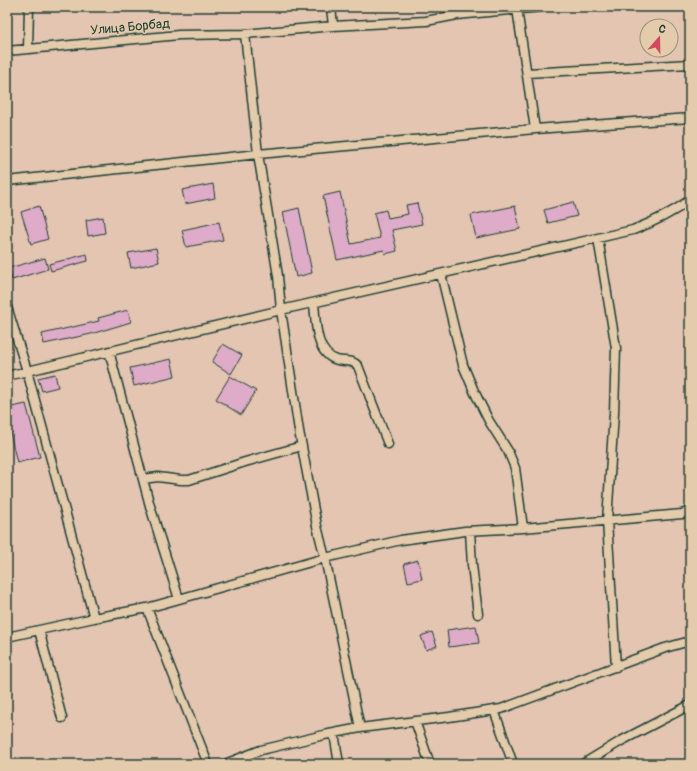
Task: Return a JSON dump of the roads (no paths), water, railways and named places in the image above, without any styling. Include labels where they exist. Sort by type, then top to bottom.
[{"type":"street","points":[[28,49],[29,7]]},
{"type":"street","points":[[331,7],[333,26]]},
{"type":"street","name":"Улица Борбад","points":[[7,51],[179,35],[245,34],[426,20],[456,11],[542,7]]},
{"type":"street","points":[[517,9],[535,129]]},
{"type":"street","points":[[245,34],[258,154],[278,276],[281,310],[302,446],[317,526],[360,728]]},
{"type":"street","points":[[527,73],[690,64]]},
{"type":"street","points":[[7,181],[258,154],[535,129],[690,118]]},
{"type":"street","points":[[7,376],[281,310],[633,230],[652,223],[673,212],[690,200]]},
{"type":"street","points":[[598,238],[616,348],[614,413],[607,521],[616,667]]},
{"type":"street","points":[[442,274],[463,365],[489,421],[508,450],[515,468],[523,528]]},
{"type":"street","points":[[314,303],[322,348],[330,357],[349,361],[358,366],[388,444]]},
{"type":"street","points":[[7,307],[27,371],[94,618]]},
{"type":"street","points":[[109,351],[150,506],[179,599]]},
{"type":"street","points":[[143,479],[158,477],[188,480],[302,446]]},
{"type":"street","points":[[7,636],[147,608],[325,558],[401,540],[470,531],[523,528],[682,514],[690,511]]},
{"type":"street","points":[[470,531],[472,565],[478,614]]},
{"type":"street","points":[[147,608],[208,764]]},
{"type":"street","points":[[39,630],[62,718]]},
{"type":"street","points":[[225,764],[261,750],[334,733],[360,728],[494,710],[531,698],[665,648],[690,641]]},
{"type":"street","points":[[583,764],[621,741],[690,705]]},
{"type":"street","points":[[494,710],[513,764]]},
{"type":"street","points":[[415,721],[430,764]]},
{"type":"street","points":[[334,733],[340,764]]}]
